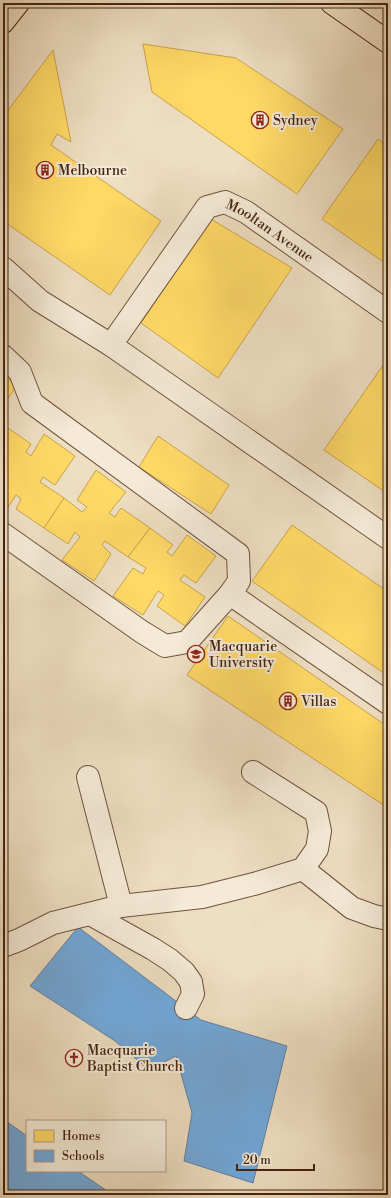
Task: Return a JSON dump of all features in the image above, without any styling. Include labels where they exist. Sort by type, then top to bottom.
[{"type":"main road","points":[[3,22],[18,3]]},
{"type":"main road","points":[[332,3],[388,42]]},
{"type":"street","name":"Mooltan Avenue","points":[[111,345],[207,207],[226,202],[246,212],[388,312]]},
{"type":"street","points":[[3,268],[40,301],[111,345],[388,538]]},
{"type":"street","points":[[3,356],[20,372],[32,403],[238,554],[239,581],[230,594],[187,642],[165,646],[136,628],[3,534]]},
{"type":"street","points":[[230,594],[388,703]]},
{"type":"street","points":[[3,946],[54,923],[121,906],[202,897],[254,884],[303,869],[317,849],[320,831],[316,812],[253,772]]},
{"type":"street","points":[[88,777],[121,906]]},
{"type":"street","points":[[303,869],[352,908],[374,916],[388,919]]},
{"type":"street","points":[[90,914],[153,949],[170,960],[184,972],[191,982],[193,994],[186,1008]]},
{"type":"building: Homes","name":"Sydney","points":[[143,44],[236,58],[343,129],[297,194],[152,92]]},
{"type":"building: Homes","name":"Melbourne","points":[[53,50],[71,142],[57,134],[51,145],[161,221],[110,295],[3,221],[3,117]]},
{"type":"building: Homes","points":[[378,139],[388,146],[388,265],[322,219]]},
{"type":"building: Homes","points":[[211,219],[292,268],[218,378],[141,323]]},
{"type":"building: Homes","points":[[388,358],[388,494],[324,450]]},
{"type":"building: Homes","points":[[3,376],[17,385],[3,406]]},
{"type":"building: Homes","points":[[3,425],[8,428],[3,435]]},
{"type":"building: Homes","points":[[8,428],[31,444],[26,452],[31,456],[44,434],[75,456],[55,485],[43,477],[40,482],[64,498],[44,528],[16,509],[21,499],[16,495],[3,515],[3,475],[6,470],[3,468],[3,435]]},
{"type":"building: Homes","points":[[158,436],[229,485],[211,514],[139,467]]},
{"type":"building: Homes","points":[[96,470],[126,492],[109,513],[115,517],[121,508],[150,528],[128,557],[105,541],[102,545],[111,554],[94,581],[62,560],[80,537],[75,532],[68,544],[44,528],[64,498],[82,512],[87,507],[77,500]]},
{"type":"building: Homes","points":[[292,525],[388,592],[388,676],[252,581]]},
{"type":"building: Homes","points":[[150,528],[173,545],[167,552],[172,556],[187,535],[216,556],[196,583],[184,575],[180,580],[205,597],[185,626],[157,606],[164,595],[158,591],[143,615],[113,596],[133,568],[143,574],[146,568],[128,557]]},
{"type":"building: Homes","name":"Villas","points":[[228,616],[388,727],[388,808],[187,675]]},
{"type":"building: Schools","points":[[78,927],[201,1020],[287,1046],[253,1183],[184,1161],[192,1113],[176,1056],[149,1070],[115,1041],[30,986]]},
{"type":"building: Schools","points":[[3,1119],[26,1135],[26,1172],[79,1172],[113,1195],[3,1195]]},
{"type":"place","name":"Sydney","points":[[260,120]]},
{"type":"place","name":"Melbourne","points":[[45,170]]},
{"type":"place","name":"Macquarie University","points":[[196,654]]},
{"type":"place","name":"Villas","points":[[288,701]]},
{"type":"place","name":"Macquarie Baptist Church","points":[[74,1058]]}]
